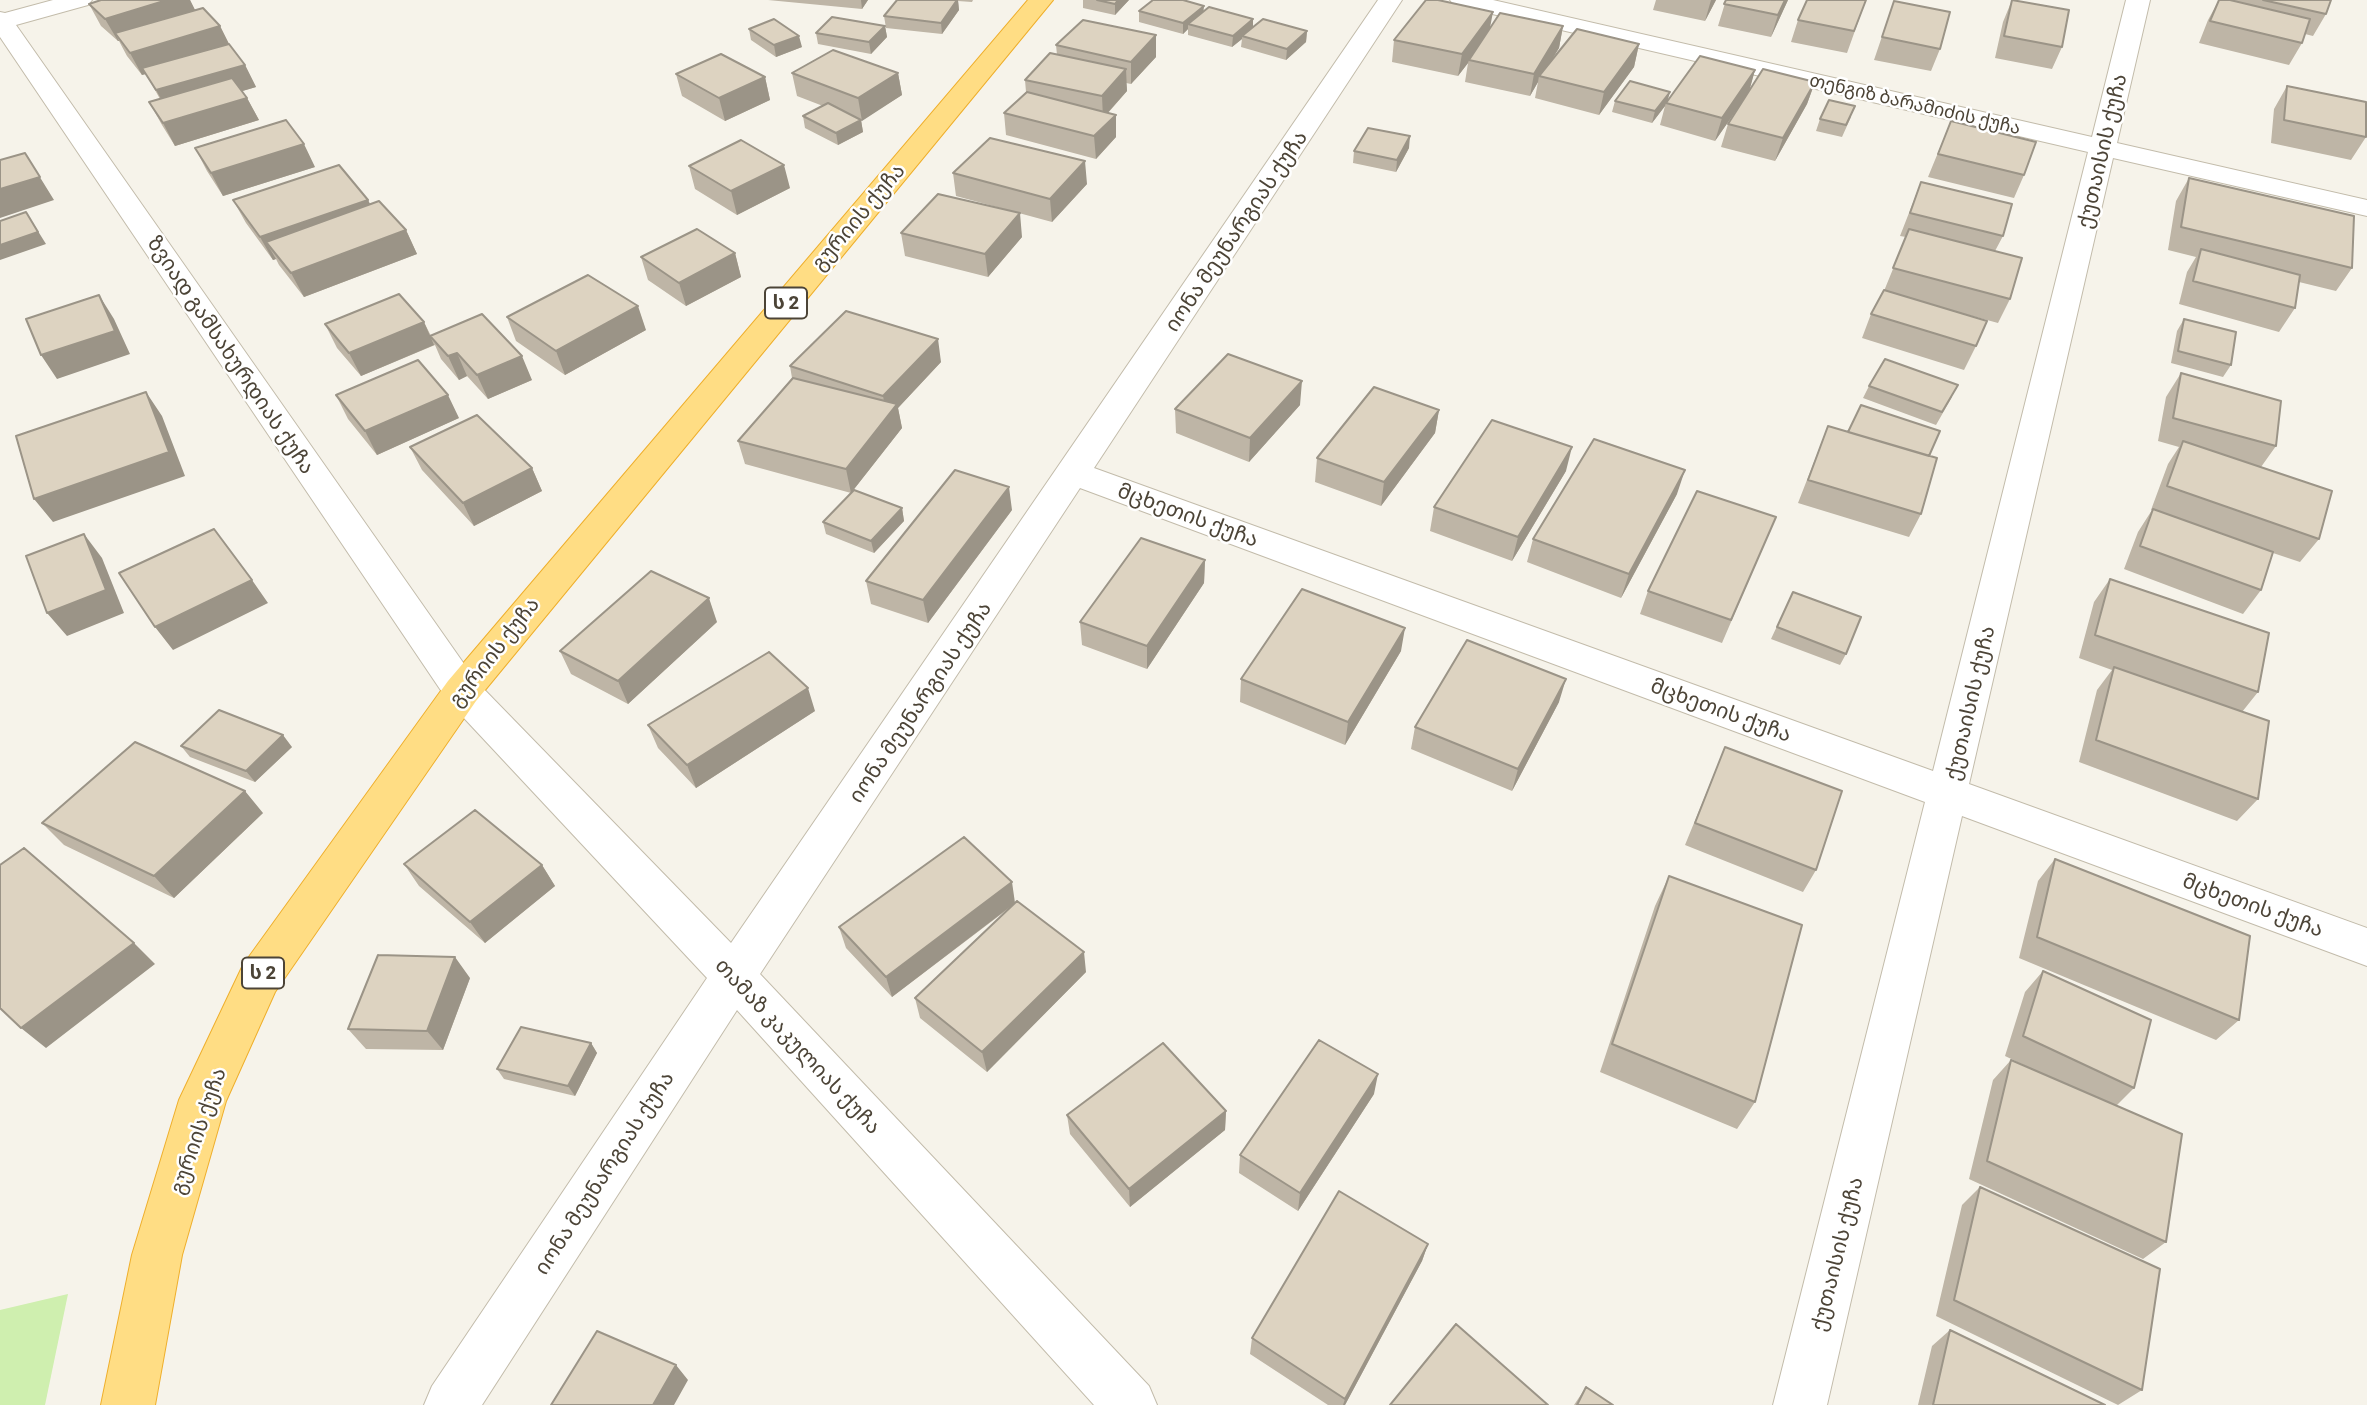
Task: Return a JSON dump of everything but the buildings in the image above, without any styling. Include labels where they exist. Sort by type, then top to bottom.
[{"type":"highway","name":"გურიის ქუჩა","points":[[128,1405],[158,1255],[203,1100],[259,979],[462,691],[1041,0]]},
{"type":"street","points":[[1,21],[80,0]]},
{"type":"street","name":"იონა მეუნარგიას ქუჩა","points":[[451,1405],[734,976],[1390,0]]},
{"type":"street","name":"თენგიზ ბარამიძის ქუჩა","points":[[1462,0],[2367,208]]},
{"type":"street","name":"ქუთაისის ქუჩა","points":[[1800,1405],[2138,0]]},
{"type":"street","name":"ზვიად გამსახურდიას ქუჩა","points":[[1,21],[462,691]]},
{"type":"street","name":"მცხეთის ქუჩა","points":[[1074,473],[2367,947]]},
{"type":"street","name":"თამაზ კაკულიას ქუჩა","points":[[462,691],[734,976],[1130,1405]]},
{"type":"green space","points":[[68,1294],[45,1405],[0,1405],[0,1310]]}]
